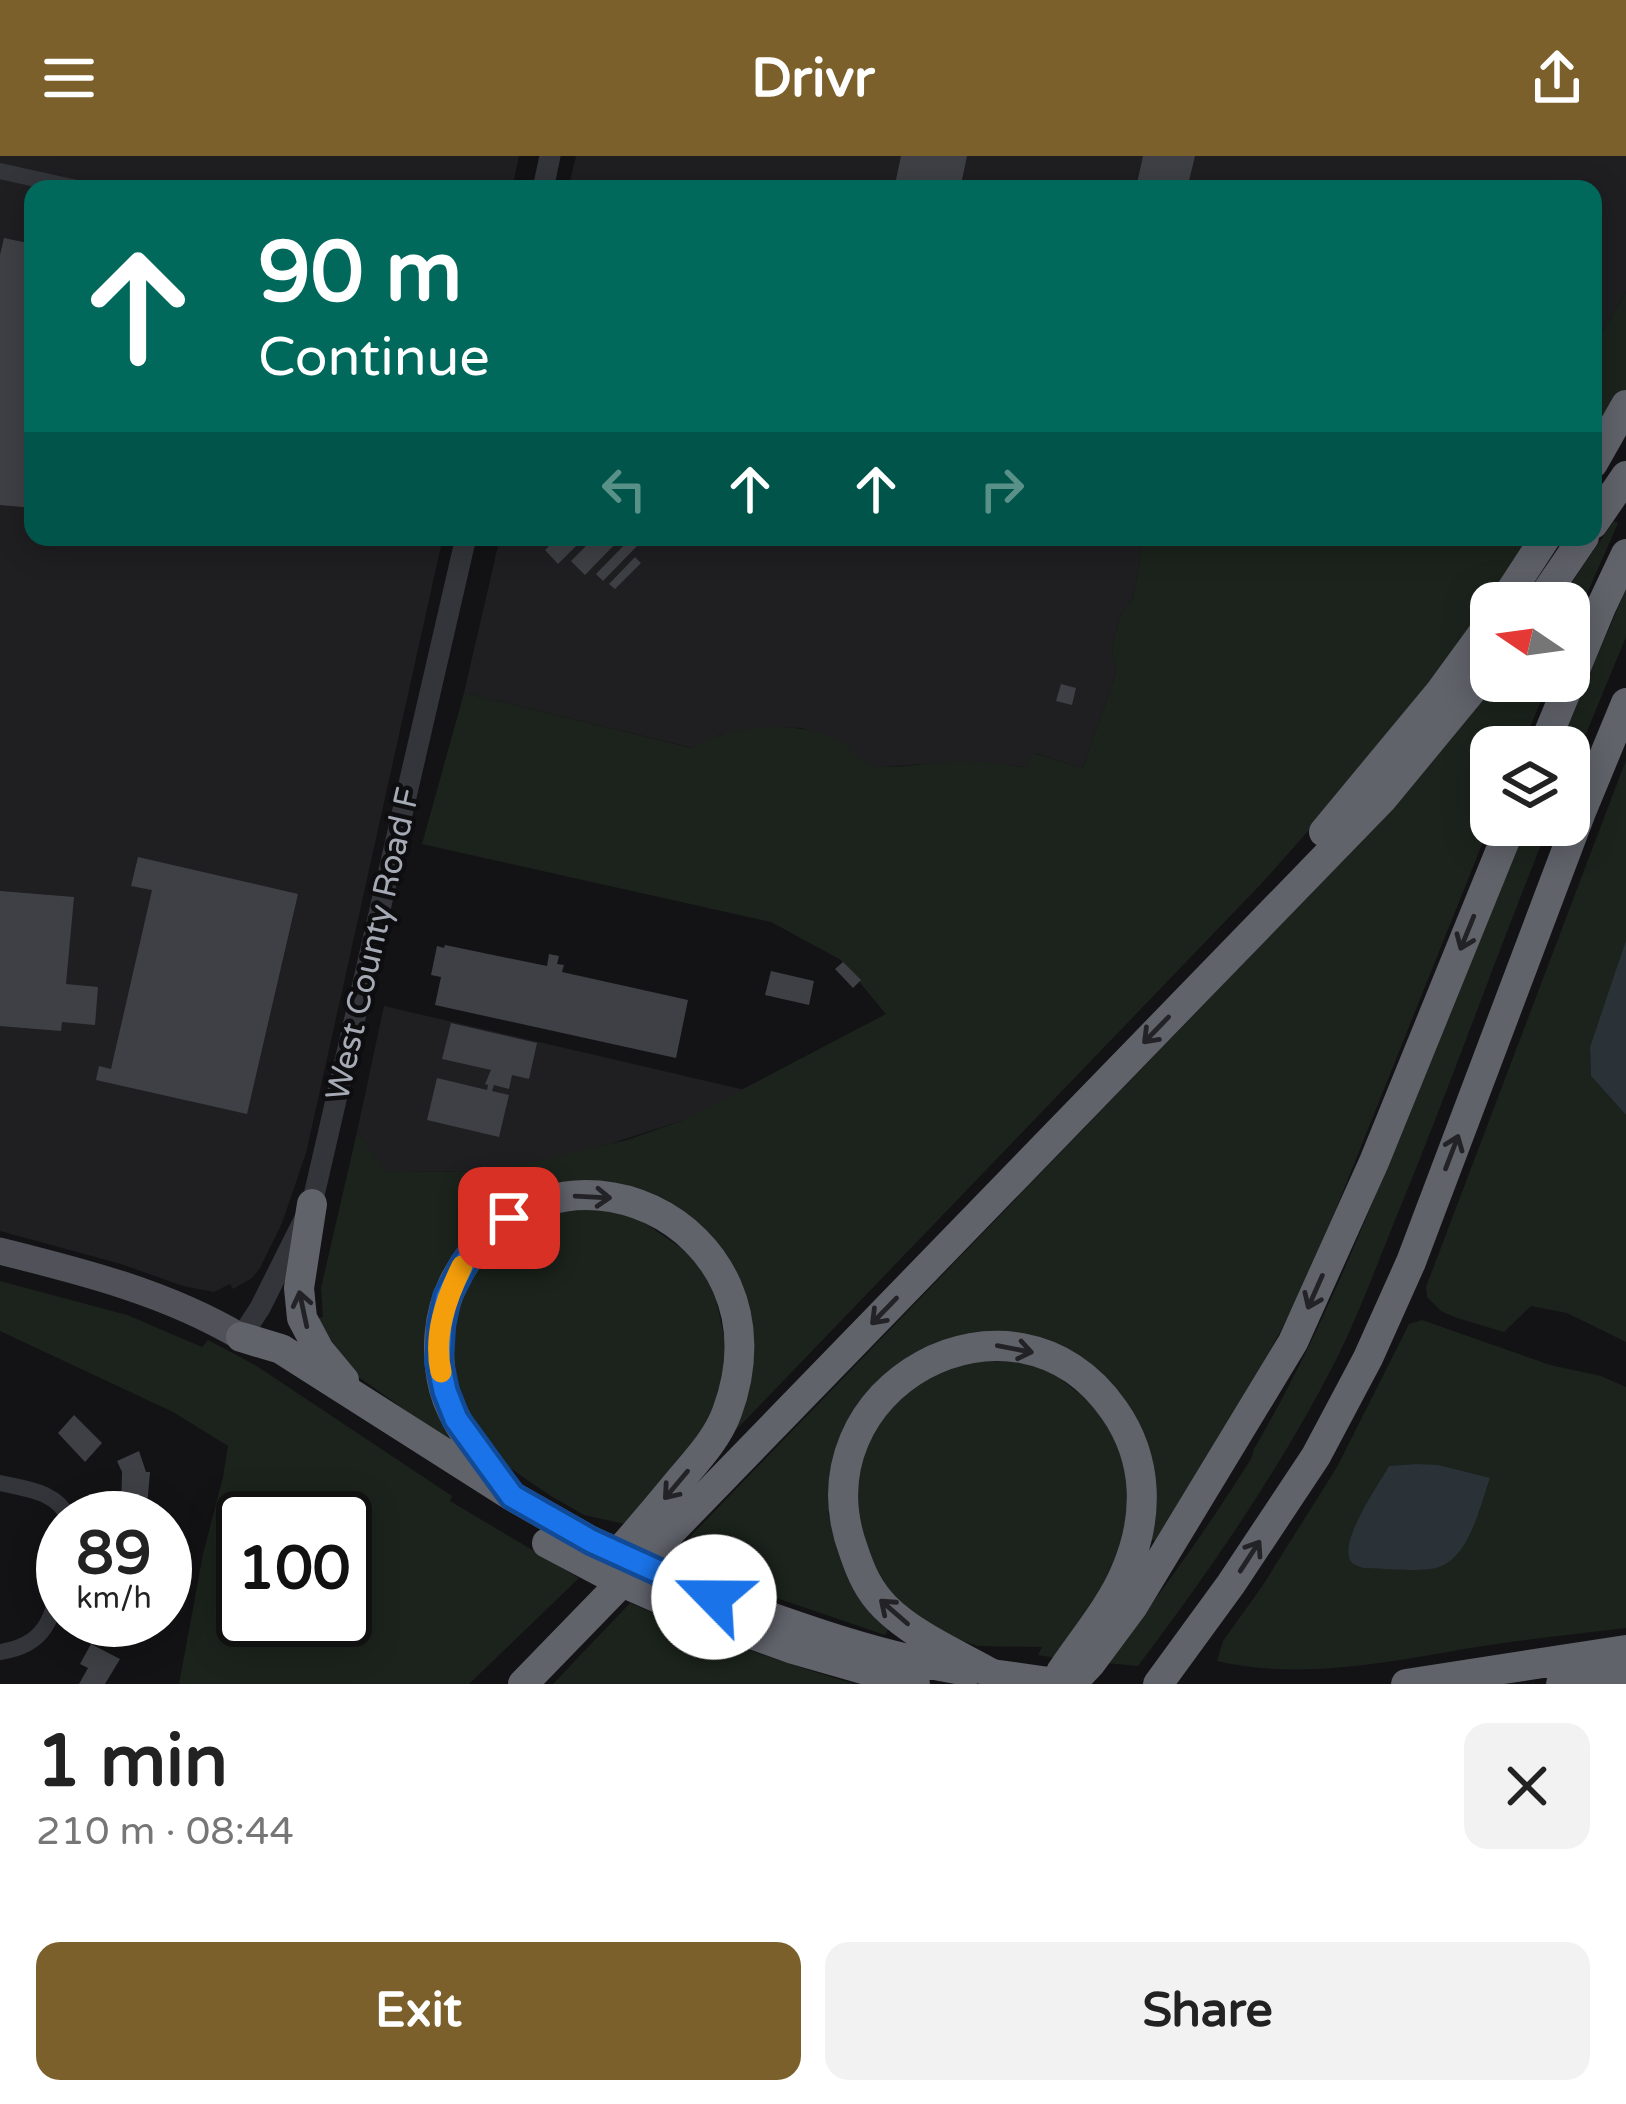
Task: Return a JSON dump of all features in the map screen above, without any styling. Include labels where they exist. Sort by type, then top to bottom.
[{"type":"highway","points":[[1602,447],[1626,405]]},
{"type":"highway","points":[[1602,511],[1626,476]]},
{"type":"highway","points":[[1517,582],[1540,546]]},
{"type":"highway","points":[[1553,582],[1578,546]]},
{"type":"highway","points":[[1552,726],[1626,554]]},
{"type":"highway","points":[[1237,946],[1272,892],[1400,743],[1470,650]]},
{"type":"highway","points":[[523,1684],[1382,798],[1470,692]]},
{"type":"highway","points":[[1158,1684],[1316,1456],[1368,1358],[1411,1262],[1626,703]]},
{"type":"highway","points":[[241,1337],[273,1365],[547,1543],[615,1579],[942,1667],[1067,1684],[1090,1664],[1133,1606],[1293,1342],[1374,1162],[1502,846]]},
{"type":"highway","points":[[507,1684],[705,1451],[726,1417],[738,1376],[741,1342],[735,1305],[720,1270],[671,1219],[640,1203],[574,1195],[509,1218],[483,1239],[447,1297],[439,1362],[445,1391],[456,1419],[512,1496]]},
{"type":"highway","points":[[312,1204],[299,1288],[302,1318],[319,1350],[359,1398]]},
{"type":"highway","points":[[241,1337],[280,1349],[512,1496],[702,1605],[790,1648],[915,1684]]},
{"type":"highway","points":[[992,1674],[885,1607],[864,1581],[842,1508],[843,1483],[855,1439],[880,1398],[904,1375],[930,1361],[991,1345],[1053,1359],[1096,1385],[1121,1420],[1140,1467],[1144,1494],[1139,1534],[1124,1577],[1053,1684]]},
{"type":"highway","points":[[1406,1684],[1626,1651]]},
{"type":"highway","points":[[1561,1684],[1626,1673]]},
{"type":"main road","points":[[0,1252],[118,1282],[210,1319],[241,1337]]},
{"type":"street","points":[[0,171],[40,180]]},
{"type":"street","name":"West County Road F","points":[[241,1337],[312,1204],[464,546]]},
{"type":"street","points":[[0,1483],[36,1492]]},
{"type":"street","points":[[0,1652],[36,1640]]},
{"type":"shaded area","points":[[0,156],[519,156],[514,180],[24,180],[24,546],[441,546],[306,1153],[282,1223],[260,1268],[233,1289],[230,1284],[214,1292],[0,1231]]},
{"type":"shaded area","points":[[576,156],[1626,156],[1626,292],[1602,333],[1602,180],[570,180]]},
{"type":"shaded area","points":[[1626,292],[1626,390],[1602,433],[1602,333]]},
{"type":"shaded area","points":[[1614,521],[1618,523],[1590,587],[1590,582],[1572,582],[1597,546],[1602,546]]},
{"type":"shaded area","points":[[498,546],[1142,546],[1133,598],[1120,617],[1112,647],[1116,673],[1083,768],[1034,753],[1026,767],[962,761],[867,765],[844,744],[801,728],[720,735],[693,748],[464,693]]},
{"type":"shaded area","points":[[1142,546],[1533,546],[1507,582],[1470,582],[1470,634],[1261,884],[735,1431],[730,1426],[737,1286],[592,1187],[448,1274],[459,1444],[421,1427],[337,1362],[315,1319],[323,1317],[321,1289],[357,1132],[386,1171],[488,1172],[627,1140],[684,1120],[886,1014],[841,960],[771,922],[422,844],[464,693],[692,748],[727,733],[790,727],[830,736],[876,766],[960,761],[1026,767],[1033,753],[1083,768],[1116,673],[1112,647],[1120,617],[1133,598]]},
{"type":"shaded area","points":[[1626,589],[1626,637],[1589,726],[1567,726],[1577,702],[1590,702],[1590,673]]},
{"type":"shaded area","points":[[1481,702],[1540,702],[1531,726],[1470,726],[1470,846],[1481,846],[1293,1307],[1156,1542],[1147,1536],[1125,1407],[977,1338],[839,1446],[828,1515],[842,1557],[890,1626],[885,1635],[724,1580],[696,1563],[683,1544],[1396,805]]},
{"type":"shaded area","points":[[1626,760],[1626,940],[1590,1047],[1591,1076],[1626,1115],[1626,1342],[1567,1313],[1531,1306],[1504,1332],[1441,1311],[1427,1297],[1426,1287]]},
{"type":"shaded area","points":[[1517,846],[1541,846],[1336,1360],[1244,1517],[1138,1666],[1106,1663],[1251,1459],[1336,1289]]},
{"type":"shaded area","points":[[1626,940],[1626,1115],[1591,1076],[1590,1047]]},
{"type":"shaded area","points":[[384,1006],[745,1090],[684,1120],[588,1151],[488,1172],[385,1171],[357,1132]]},
{"type":"shaded area","points":[[589,1205],[659,1223],[711,1276],[729,1360],[706,1431],[629,1525],[584,1515],[498,1460],[454,1392],[449,1333],[477,1263],[530,1218]]},
{"type":"shaded area","points":[[0,1281],[127,1315],[202,1347],[208,1340],[255,1365],[452,1496],[450,1501],[579,1578],[469,1684],[179,1684],[186,1647],[192,1647],[192,1614],[216,1504],[216,1647],[372,1647],[372,1491],[219,1491],[228,1446],[173,1412],[0,1331]]},
{"type":"shaded area","points":[[1422,1320],[1626,1387],[1626,1628],[1347,1667],[1281,1669],[1217,1661],[1223,1641],[1337,1467],[1409,1324]],"holes":[[[1415,1464],[1489,1478],[1464,1540],[1435,1568],[1363,1568],[1352,1563],[1348,1547],[1389,1466]]]},
{"type":"shaded area","points":[[950,1361],[1039,1362],[1113,1420],[1134,1491],[1112,1578],[1056,1658],[1038,1655],[1042,1647],[978,1646],[936,1632],[871,1576],[852,1481],[882,1409]]},
{"type":"shaded area","points":[[1415,1464],[1490,1478],[1466,1541],[1450,1561],[1431,1569],[1353,1564],[1351,1536],[1389,1466]]},
{"type":"shaded area","points":[[630,1603],[741,1647],[855,1684],[553,1684]]},
{"type":"building","points":[[901,156],[967,156],[962,180],[896,180]]},
{"type":"building","points":[[1143,156],[1195,156],[1189,180],[1138,180]]},
{"type":"building","points":[[4,238],[24,242],[24,507],[0,505],[0,255]]},
{"type":"building","points":[[549,546],[576,546],[558,564],[545,550]]},
{"type":"building","points":[[586,546],[613,546],[585,575],[571,561]]},
{"type":"building","points":[[623,546],[637,546],[603,581],[596,574]]},
{"type":"building","points":[[635,557],[641,563],[615,589],[609,584]]},
{"type":"building","points":[[1061,684],[1076,688],[1072,705],[1056,701]]},
{"type":"building","points":[[138,857],[298,894],[247,1114],[96,1080],[99,1066],[111,1069],[152,890],[131,886]]},
{"type":"building","points":[[0,891],[74,897],[66,984],[98,987],[95,1025],[62,1022],[61,1031],[0,1026]]},
{"type":"building","points":[[437,946],[547,966],[549,954],[559,956],[562,972],[688,1000],[676,1058],[435,1005],[441,977],[431,975]]},
{"type":"building","points":[[843,962],[861,980],[853,988],[835,969]]},
{"type":"building","points":[[771,971],[814,981],[809,1005],[765,995]]},
{"type":"building","points":[[451,1023],[537,1043],[529,1079],[512,1075],[509,1089],[494,1085],[492,1091],[509,1095],[499,1137],[427,1120],[437,1078],[487,1090],[491,1070],[442,1059]]},
{"type":"building","points":[[74,1415],[102,1443],[85,1462],[58,1433]]},
{"type":"building","points":[[139,1451],[150,1472],[148,1491],[122,1491],[117,1461]]},
{"type":"building","points":[[89,1647],[120,1659],[105,1684],[79,1684],[88,1668],[80,1664]]},
{"type":"slow traffic","points":[[441,1372],[441,1326],[447,1297],[462,1266]]},
{"type":"route","points":[[509,1218],[483,1239],[447,1297],[439,1362],[456,1419],[512,1496],[591,1541],[714,1597]]}]
